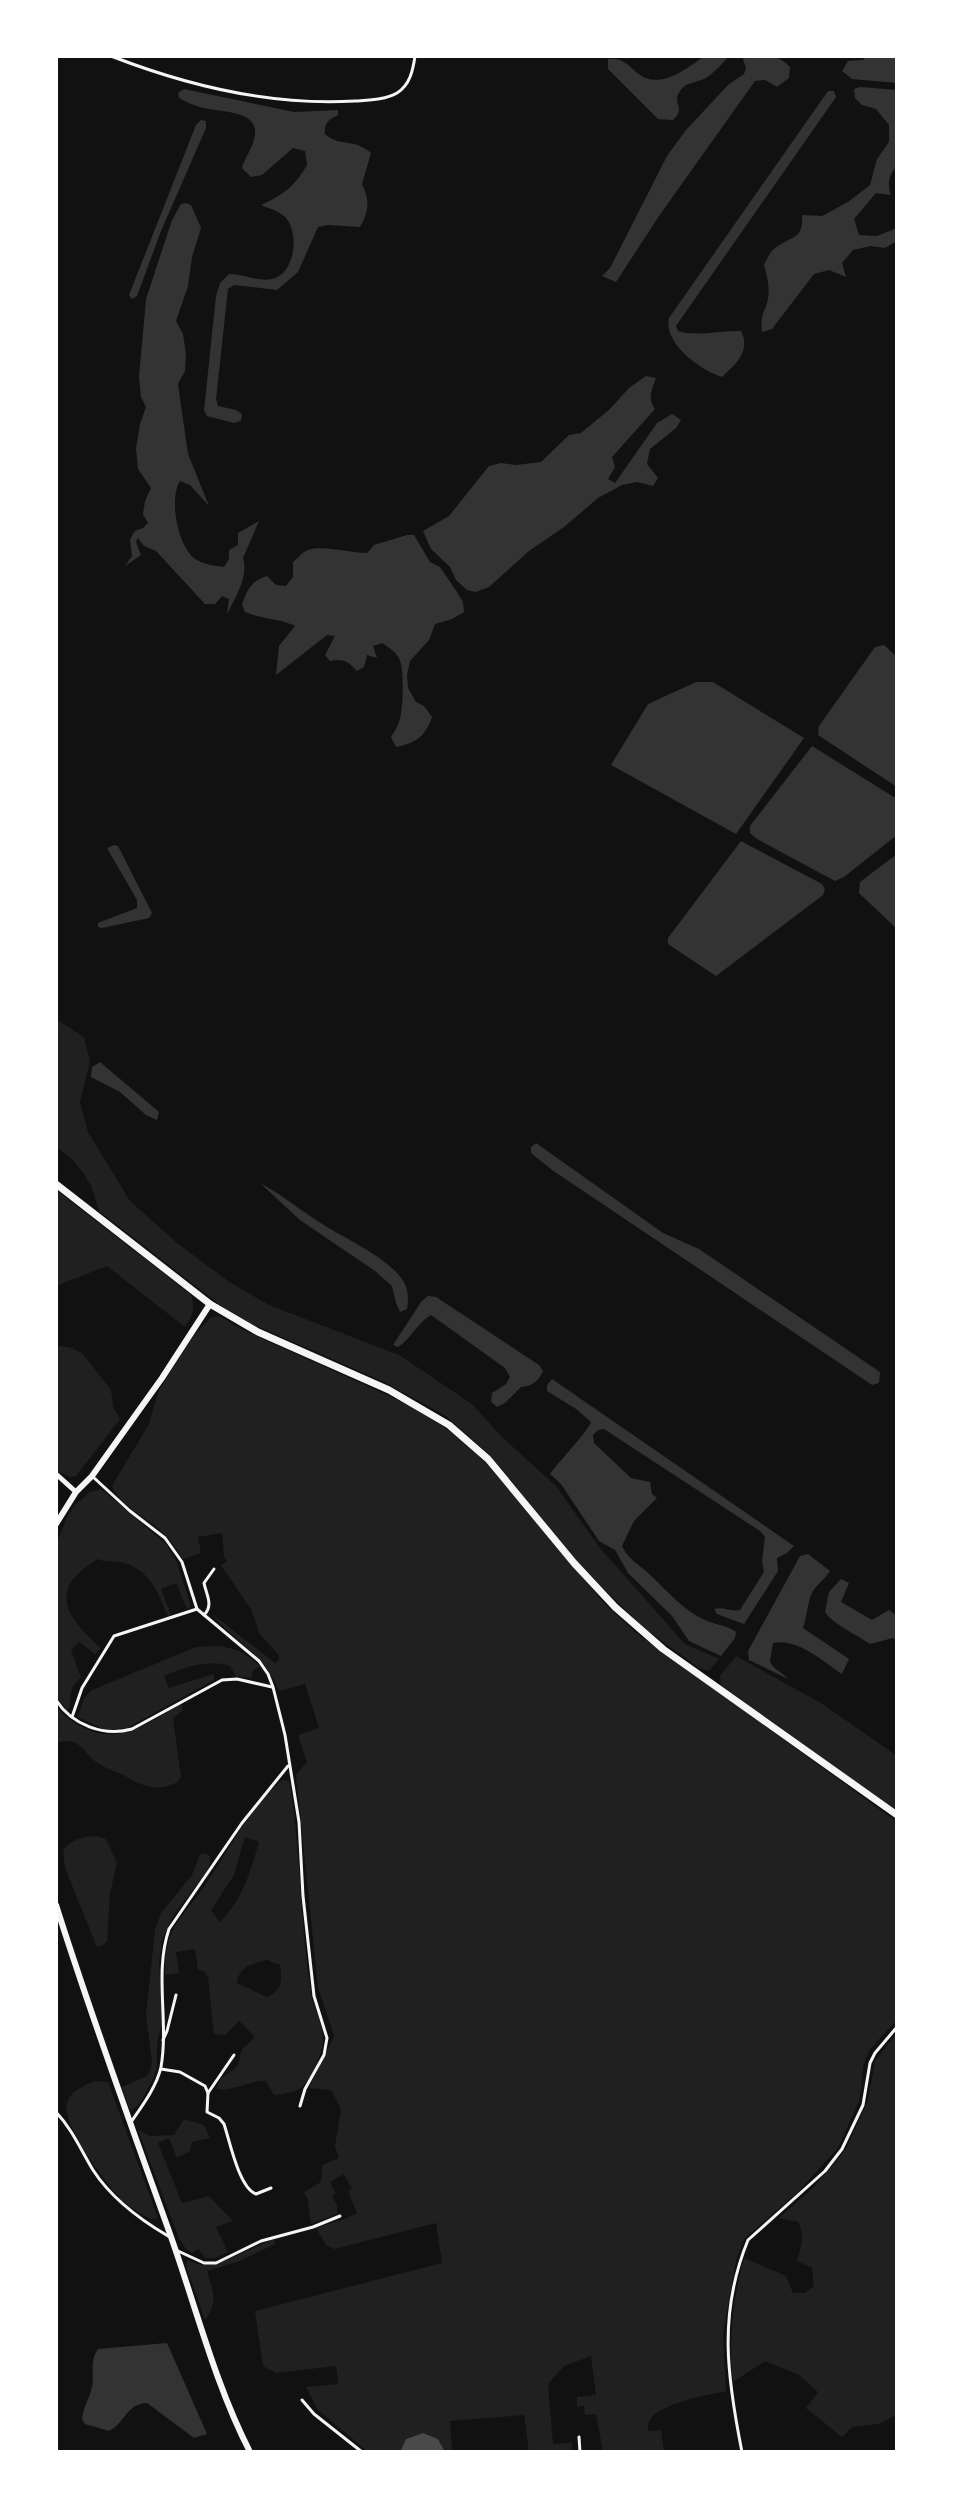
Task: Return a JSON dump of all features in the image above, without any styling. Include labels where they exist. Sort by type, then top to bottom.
[{"type":"main road","points":[[56,1184],[210,1304],[258,1332],[389,1390],[449,1425],[488,1459],[574,1563],[635,1626],[897,1815]]},
{"type":"street","points":[[56,1524],[76,1492],[92,1476],[162,1378],[210,1304]]},
{"type":"street","points":[[56,1474],[76,1492]]},
{"type":"street","points":[[56,1905],[129,2125],[224,2392],[250,2452]]},
{"type":"lane","points":[[111,56],[152,71],[210,86],[292,102],[317,103],[372,100],[399,92],[411,75],[415,56]]},
{"type":"lane","points":[[92,1476],[174,1548],[182,1562],[197,1609],[259,1661],[273,1687],[285,1735],[299,1822],[314,1996],[327,2038],[324,2055],[305,2089],[300,2106]]},
{"type":"lane","points":[[204,1615],[209,1608],[204,1583],[214,1569]]},
{"type":"lane","points":[[72,1717],[82,1688],[114,1636],[197,1609]]},
{"type":"lane","points":[[56,1700],[72,1717],[97,1730],[120,1732],[132,1729],[222,1680],[237,1679],[273,1687]]},
{"type":"lane","points":[[129,2125],[161,2069],[165,2021],[161,1973],[163,1948],[169,1929],[242,1823],[288,1766]]},
{"type":"lane","points":[[161,2043],[176,1995]]},
{"type":"lane","points":[[742,2452],[730,2391],[726,2345],[743,2253],[748,2240],[825,2171],[842,2149],[863,2105],[870,2063],[897,2027]]},
{"type":"lane","points":[[208,2093],[234,2055]]},
{"type":"lane","points":[[161,2069],[180,2072],[205,2086],[208,2093],[207,2112],[224,2124],[242,2182],[248,2191],[256,2194],[271,2188]]},
{"type":"lane","points":[[56,2112],[112,2195],[171,2238]]},
{"type":"lane","points":[[174,2249],[194,2260],[216,2263],[274,2236],[313,2227],[340,2216]]},
{"type":"lane","points":[[302,2400],[314,2414],[362,2452]]},
{"type":"lane","points":[[579,2437],[580,2452]]},
{"type":"shaded area","points":[[705,56],[729,56],[707,77],[682,88],[677,99],[679,112],[673,120],[658,119],[608,69],[608,59],[616,59],[645,78],[663,79]]},
{"type":"shaded area","points":[[744,56],[780,59],[790,67],[789,78],[777,87],[765,80],[755,81],[616,282],[602,276],[610,268],[667,156],[686,130],[728,85],[744,74]]},
{"type":"shaded area","points":[[866,56],[897,56],[897,83],[852,79],[842,71],[848,61],[863,60]]},
{"type":"shaded area","points":[[184,89],[294,112],[338,110],[338,115],[326,124],[325,134],[336,141],[358,145],[371,153],[362,184],[367,206],[360,227],[318,227],[298,272],[277,290],[234,285],[228,289],[216,399],[218,406],[242,414],[241,421],[234,423],[207,416],[204,410],[216,296],[220,283],[229,274],[272,279],[280,275],[291,261],[294,241],[289,223],[282,214],[261,205],[282,194],[298,178],[307,165],[305,151],[293,148],[262,175],[251,177],[242,168],[254,139],[253,123],[241,115],[186,102],[179,98],[178,93]]},
{"type":"shaded area","points":[[854,89],[897,90],[897,166],[890,179],[891,195],[876,193],[854,219],[859,235],[877,236],[897,228],[897,241],[885,248],[870,246],[853,250],[842,263],[846,277],[829,270],[814,274],[772,329],[762,332],[762,317],[769,295],[764,265],[770,254],[799,233],[802,215],[822,216],[870,185],[877,159],[889,142],[889,125],[876,109],[862,105],[855,98]]},
{"type":"shaded area","points":[[828,91],[834,91],[836,97],[676,326],[678,331],[694,333],[741,331],[743,351],[722,377],[694,362],[677,346],[669,327],[669,318]]},
{"type":"shaded area","points":[[201,120],[206,121],[206,128],[161,231],[137,296],[132,299],[129,295],[196,125]]},
{"type":"shaded area","points":[[181,204],[191,205],[201,228],[192,257],[188,286],[176,321],[183,334],[186,354],[185,371],[178,384],[188,454],[209,506],[190,485],[180,481],[175,498],[176,521],[183,542],[194,558],[224,567],[229,559],[229,550],[238,545],[238,533],[259,521],[243,558],[244,572],[240,587],[227,614],[229,599],[222,596],[215,604],[205,604],[156,551],[144,546],[138,538],[136,542],[141,555],[125,566],[132,556],[130,539],[135,531],[148,523],[143,514],[151,488],[138,469],[136,448],[146,407],[141,397],[139,377],[146,299],[172,220]]},
{"type":"shaded area","points":[[646,376],[656,378],[651,398],[655,409],[612,457],[615,467],[608,479],[615,483],[657,423],[672,414],[681,420],[676,428],[650,449],[647,464],[658,478],[653,486],[637,482],[622,485],[598,498],[529,551],[489,587],[476,592],[467,590],[456,580],[450,567],[431,549],[423,531],[449,516],[489,466],[541,462],[569,435],[581,433]]},
{"type":"shaded area","points":[[414,535],[430,562],[440,567],[463,602],[464,612],[435,624],[429,640],[410,661],[408,688],[416,702],[424,706],[432,717],[419,738],[396,747],[391,737],[398,726],[403,679],[400,661],[392,650],[382,643],[373,646],[377,658],[367,655],[364,667],[357,671],[345,661],[330,661],[325,655],[335,636],[327,635],[276,675],[279,646],[295,626],[245,612],[242,605],[250,587],[262,578],[267,576],[276,585],[286,586],[293,577],[293,562],[308,550],[320,548],[367,553],[374,545]]},
{"type":"shaded area","points":[[884,645],[897,657],[897,787],[818,735],[819,726],[875,647]]},
{"type":"shaded area","points":[[696,682],[713,682],[804,738],[736,834],[611,765],[648,704]]},
{"type":"shaded area","points":[[812,746],[897,799],[897,835],[835,881],[750,833],[750,826]]},
{"type":"shaded area","points":[[741,841],[822,884],[825,889],[823,895],[716,976],[668,944],[668,938]]},
{"type":"shaded area","points":[[118,846],[152,913],[149,918],[102,928],[98,927],[98,923],[137,908],[137,900],[107,848]]},
{"type":"shaded area","points":[[897,854],[897,929],[859,893],[860,882]]},
{"type":"shaded area","points":[[56,1019],[84,1037],[90,1061],[80,1102],[88,1132],[130,1201],[177,1243],[228,1281],[269,1305],[399,1355],[472,1404],[503,1438],[556,1486],[600,1548],[685,1644],[719,1659],[709,1671],[699,1668],[644,1628],[576,1560],[489,1454],[446,1416],[382,1381],[243,1320],[99,1211],[84,1174],[56,1146]]},
{"type":"shaded area","points":[[100,1062],[159,1112],[157,1120],[146,1115],[120,1092],[91,1077],[92,1067]]},
{"type":"shaded area","points":[[536,1143],[663,1233],[699,1249],[880,1372],[879,1383],[872,1385],[552,1170],[531,1153],[531,1147]]},
{"type":"shaded area","points":[[260,1183],[384,1261],[406,1286],[407,1309],[400,1312],[392,1286],[375,1271],[300,1220]]},
{"type":"shaded area","points":[[56,1190],[190,1294],[193,1311],[185,1327],[107,1266],[56,1286]]},
{"type":"shaded area","points":[[428,1296],[436,1297],[539,1365],[543,1371],[539,1378],[521,1387],[497,1407],[491,1402],[492,1393],[506,1384],[510,1377],[505,1368],[431,1315],[403,1344],[398,1347],[393,1345]]},
{"type":"shaded area","points":[[220,1316],[241,1329],[411,1406],[457,1436],[483,1459],[603,1602],[635,1632],[897,1822],[897,2020],[870,2049],[864,2063],[859,2101],[838,2148],[798,2192],[745,2238],[736,2260],[723,2334],[726,2392],[686,2400],[656,2413],[649,2421],[648,2431],[661,2430],[664,2452],[603,2452],[596,2414],[585,2415],[584,2406],[577,2407],[577,2397],[596,2395],[591,2356],[564,2366],[548,2384],[553,2444],[572,2443],[571,2452],[529,2452],[524,2415],[450,2421],[452,2451],[457,2452],[445,2452],[438,2439],[423,2433],[406,2439],[400,2452],[368,2452],[318,2410],[306,2387],[338,2384],[336,2366],[276,2373],[263,2366],[255,2311],[442,2263],[436,2223],[334,2249],[326,2245],[316,2228],[357,2213],[348,2191],[352,2189],[344,2174],[330,2182],[336,2194],[332,2196],[337,2205],[337,2214],[311,2224],[304,2192],[321,2182],[322,2165],[339,2158],[335,2146],[341,2109],[331,2090],[309,2088],[334,2036],[318,1987],[296,1775],[307,1762],[298,1735],[319,1728],[305,1684],[279,1691],[266,1667],[211,1613],[275,1663],[279,1660],[279,1655],[259,1633],[252,1611],[221,1565],[227,1561],[222,1533],[198,1537],[201,1553],[183,1559],[163,1532],[126,1505],[112,1486],[149,1424],[158,1392],[191,1340],[212,1317]]},
{"type":"shaded area","points":[[56,1347],[82,1353],[111,1390],[113,1407],[120,1419],[76,1476],[70,1477],[59,1472],[56,1459]]},
{"type":"shaded area","points":[[552,1379],[794,1546],[777,1558],[778,1571],[744,1624],[717,1614],[714,1609],[740,1610],[764,1572],[765,1537],[604,1429],[593,1435],[594,1443],[631,1478],[650,1482],[652,1494],[657,1498],[634,1521],[622,1546],[624,1550],[690,1611],[736,1632],[721,1656],[689,1641],[672,1616],[628,1573],[615,1550],[599,1541],[561,1484],[550,1474],[591,1422],[547,1391]]},
{"type":"shaded area","points":[[101,1489],[165,1543],[176,1560],[191,1606],[187,1609],[176,1583],[161,1589],[171,1615],[168,1616],[147,1577],[124,1563],[98,1559],[82,1570],[67,1592],[67,1603],[78,1625],[101,1648],[95,1654],[79,1642],[71,1650],[81,1678],[73,1687],[67,1710],[56,1696],[56,1545],[75,1505],[90,1492]]},
{"type":"shaded area","points":[[808,1554],[830,1571],[811,1594],[803,1628],[849,1659],[842,1674],[801,1647],[773,1643],[770,1662],[788,1679],[749,1660],[748,1651],[800,1556]]},
{"type":"shaded area","points":[[841,1579],[849,1583],[841,1602],[872,1620],[889,1610],[897,1616],[897,1641],[893,1638],[870,1644],[829,1617],[825,1612],[829,1592]]},
{"type":"shaded area","points":[[217,1646],[240,1652],[260,1666],[253,1671],[251,1678],[236,1676],[230,1666],[214,1663],[189,1667],[164,1676],[169,1688],[213,1674],[214,1680],[127,1728],[105,1730],[78,1717],[84,1698],[92,1690],[196,1647]]},
{"type":"shaded area","points":[[736,1656],[821,1703],[897,1756],[897,1811],[721,1685],[720,1676]]},
{"type":"shaded area","points":[[181,1704],[183,1710],[173,1718],[181,1777],[170,1785],[156,1788],[143,1785],[99,1764],[76,1743],[56,1743],[56,1706],[86,1729],[111,1734],[124,1733],[147,1724]]},
{"type":"shaded area","points":[[282,1780],[289,1781],[307,1968],[323,2041],[317,2063],[303,2086],[293,2092],[274,2095],[266,2081],[217,2089],[220,2080],[238,2065],[242,2050],[255,2037],[239,2021],[225,2035],[214,2034],[208,1977],[204,1971],[198,1970],[195,1949],[176,1952],[179,1973],[165,1975],[167,1948],[175,1927],[248,1818]],"holes":[[[245,1837],[259,1842],[256,1853],[240,1895],[220,1922],[211,1910],[234,1875]],[[267,1960],[280,1965],[280,1984],[276,1991],[267,1997],[237,1983],[243,1969]]]},
{"type":"shaded area","points":[[96,1836],[106,1839],[117,1863],[110,1893],[107,1941],[97,1947],[65,1868],[63,1850],[78,1839]]},
{"type":"shaded area","points":[[200,1854],[210,1856],[207,1871],[173,1916],[162,1940],[159,1964],[163,2019],[157,2043],[157,2066],[140,2103],[132,2110],[122,2087],[145,2077],[150,2072],[152,2062],[146,2014],[155,1930],[161,1913],[192,1875]]},
{"type":"shaded area","points":[[897,2033],[897,2415],[878,2424],[852,2427],[842,2437],[806,2408],[818,2392],[799,2375],[765,2361],[733,2382],[731,2335],[734,2304],[744,2258],[786,2276],[793,2293],[805,2293],[814,2286],[812,2268],[797,2261],[802,2237],[798,2222],[779,2218],[814,2187],[846,2149],[868,2100],[875,2061]]},
{"type":"shaded area","points":[[95,2081],[108,2082],[158,2218],[151,2219],[140,2213],[117,2195],[87,2155],[71,2125],[67,2112],[69,2099],[78,2089]]},
{"type":"shaded area","points":[[184,2119],[204,2125],[210,2138],[192,2142],[190,2151],[177,2158],[169,2138],[158,2143],[182,2203],[209,2196],[233,2221],[216,2227],[228,2252],[215,2258],[206,2258],[198,2249],[192,2253],[179,2239],[138,2130],[151,2136],[174,2135]]},
{"type":"shaded area","points":[[274,2239],[275,2244],[240,2261],[207,2271],[213,2301],[205,2320],[186,2265],[188,2260],[200,2265],[219,2263]]},
{"type":"shaded area","points":[[167,2343],[207,2434],[194,2438],[147,2403],[135,2406],[109,2431],[85,2424],[82,2419],[92,2387],[93,2363],[98,2349]]},
{"type":"building","points":[[423,2433],[438,2439],[445,2452],[400,2452],[406,2439]]}]
